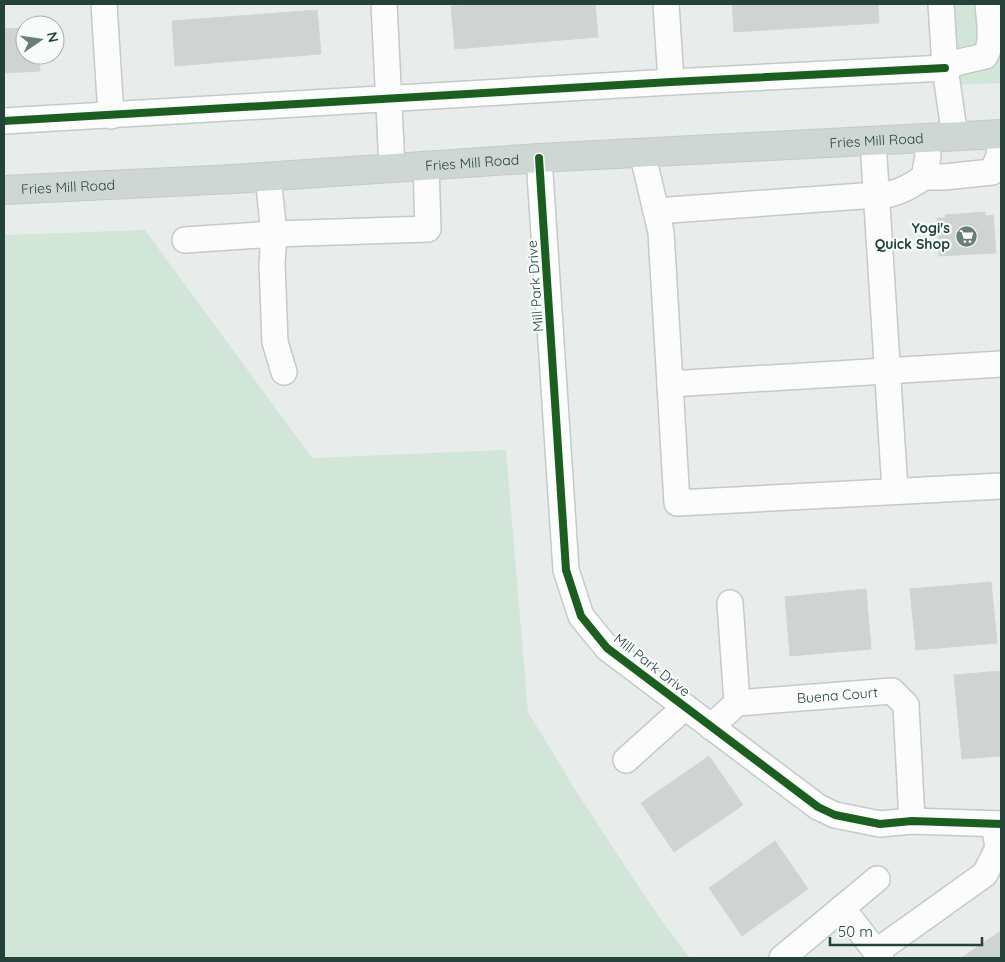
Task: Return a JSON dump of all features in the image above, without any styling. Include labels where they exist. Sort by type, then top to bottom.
[{"type":"main road","name":"Fries Mill Road","points":[[4,190],[268,176],[642,152],[1001,134]]},
{"type":"street","points":[[104,4],[111,116]]},
{"type":"street","points":[[384,4],[392,167]]},
{"type":"street","points":[[666,4],[671,82]]},
{"type":"street","points":[[941,4],[945,68],[954,137]]},
{"type":"street","points":[[4,121],[945,68],[959,62],[985,56],[989,50],[990,36],[988,4]]},
{"type":"street","points":[[924,177],[928,156],[926,138]]},
{"type":"street","points":[[873,141],[895,492]]},
{"type":"street","points":[[656,211],[899,192],[911,187],[924,177],[992,172],[999,156],[1001,141]]},
{"type":"street","points":[[642,152],[660,232],[677,503],[1001,486]]},
{"type":"street","name":"Mill Park Drive","points":[[539,158],[566,570],[581,616],[607,648],[818,807],[835,815],[880,824],[912,821],[998,824]]},
{"type":"street","points":[[185,240],[274,234],[428,229],[426,165]]},
{"type":"street","points":[[268,176],[274,234],[272,264],[275,342],[284,372]]},
{"type":"street","points":[[670,384],[1001,364]]},
{"type":"street","points":[[711,727],[737,703],[730,603]]},
{"type":"street","name":"Buena Court","points":[[737,703],[892,691],[906,705],[912,821]]},
{"type":"street","points":[[626,760],[685,707]]},
{"type":"street","points":[[842,908],[879,955],[985,874],[998,848],[998,824]]},
{"type":"street","points":[[782,958],[877,880]]},
{"type":"green space","points":[[952,4],[1001,4],[1001,83],[956,85]]},
{"type":"green space","points":[[145,230],[312,458],[506,450],[528,712],[578,794],[631,875],[690,958],[4,958],[4,235]]},
{"type":"building","points":[[477,4],[595,4],[598,37],[455,49],[451,6]]},
{"type":"building","points":[[732,4],[878,4],[879,23],[734,32]]},
{"type":"building","points":[[317,10],[321,54],[175,66],[172,21]]},
{"type":"building","points":[[15,28],[15,65],[40,65],[40,71],[4,73],[4,29]]},
{"type":"building","name":"Yogi's Quick Shop","points":[[985,212],[985,216],[993,215],[996,253],[939,256],[937,218],[946,218],[945,215]]},
{"type":"building","points":[[991,582],[997,643],[916,650],[910,589]]},
{"type":"building","points":[[866,589],[871,649],[790,656],[785,597]]},
{"type":"building","points":[[1001,671],[1001,756],[962,759],[954,675]]},
{"type":"building","points":[[709,756],[743,805],[674,852],[641,803]]},
{"type":"building","points":[[775,841],[808,889],[742,936],[709,888]]},
{"type":"building","points":[[1001,931],[1001,958],[961,958]]},
{"type":"cycle path","points":[[4,121],[945,68]]},
{"type":"cycle path","points":[[539,158],[566,570],[581,616],[607,648],[818,807],[835,815],[880,824],[912,821],[1001,824]]},
{"type":"place","name":"Yogi's Quick Shop","points":[[966,236]]}]
